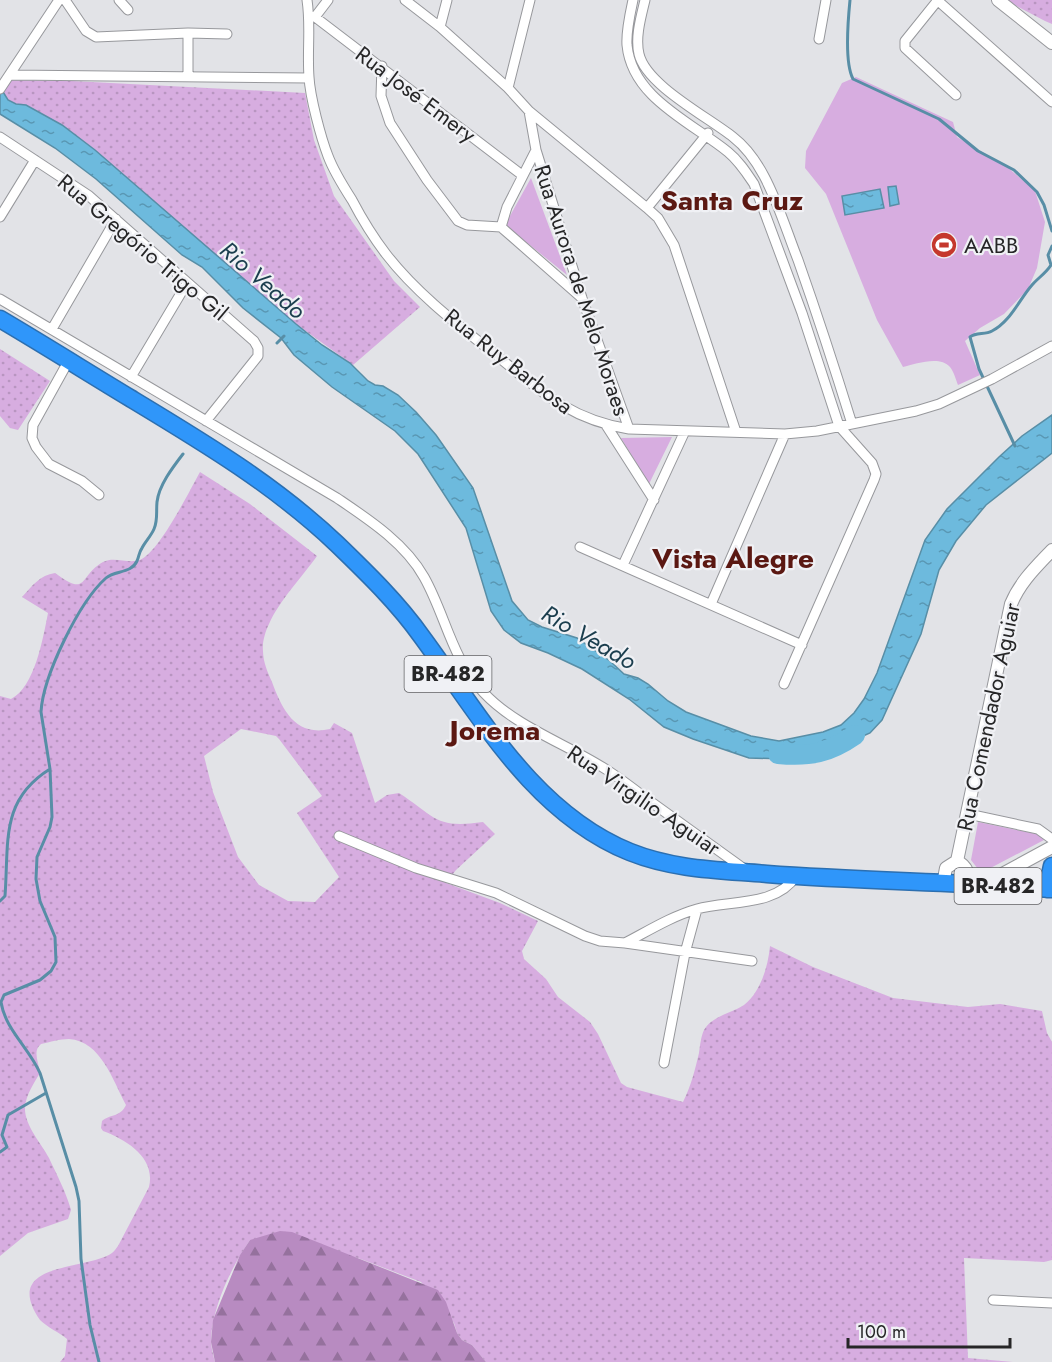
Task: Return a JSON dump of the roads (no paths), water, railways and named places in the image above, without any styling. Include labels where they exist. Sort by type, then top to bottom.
[{"type":"highway","name":"BR-482","points":[[0,319],[217,450],[312,520],[404,615],[507,753],[548,799],[576,823],[600,839],[631,853],[660,862],[717,872],[1049,889]]},
{"type":"highway","points":[[1049,889],[1052,866]]},
{"type":"street","points":[[0,89],[59,0]]},
{"type":"street","points":[[65,0],[86,31],[96,37],[188,33],[227,34]]},
{"type":"street","points":[[119,0],[128,10]]},
{"type":"street","name":"Rua Ruy Barbosa","points":[[307,0],[312,16],[309,78],[328,157],[365,222],[386,254],[445,312],[545,394],[577,414],[606,425],[629,429],[785,434],[818,431],[916,411],[939,404],[1052,346]]},
{"type":"street","points":[[312,16],[328,0]]},
{"type":"street","points":[[405,0],[440,27],[508,88],[529,111],[658,218],[674,245],[736,432]]},
{"type":"street","points":[[440,27],[447,0]]},
{"type":"street","points":[[508,88],[530,0]]},
{"type":"street","points":[[633,0],[627,44],[636,76],[655,98],[738,161],[754,183],[787,271],[839,426],[872,463],[876,474],[784,684]]},
{"type":"street","points":[[645,0],[638,42],[641,60],[654,78],[745,148],[765,177],[807,287],[852,424]]},
{"type":"street","points":[[819,39],[826,0]]},
{"type":"street","points":[[956,95],[905,48],[905,41],[937,0],[1052,102]]},
{"type":"street","points":[[998,0],[1052,43]]},
{"type":"street","name":"Rua José Emery","points":[[312,16],[382,66],[522,175]]},
{"type":"street","points":[[188,33],[188,77]]},
{"type":"street","points":[[382,66],[381,96],[386,114],[426,180],[458,221],[462,224],[501,227],[582,298]]},
{"type":"street","points":[[9,75],[309,78]]},
{"type":"street","name":"Rua Aurora de Melo Moraes","points":[[529,111],[536,150],[582,298],[629,429]]},
{"type":"street","points":[[647,208],[715,124]]},
{"type":"street","name":"Rua Gregório Trigo Gil","points":[[0,137],[88,195],[254,341],[258,348],[258,356],[206,421]]},
{"type":"street","name":"Rua Aurora de Melo Moraes","points":[[501,227],[507,207],[536,150]]},
{"type":"street","points":[[0,217],[35,160]]},
{"type":"street","points":[[52,328],[116,219]]},
{"type":"street","points":[[131,377],[187,283]]},
{"type":"street","name":"Rua Virgilio Aguiar","points":[[0,299],[337,498],[384,532],[422,573],[461,663],[474,682],[494,702],[537,732],[607,770],[749,872]]},
{"type":"street","points":[[69,360],[33,425],[32,438],[49,464],[82,481],[99,495]]},
{"type":"street","points":[[606,425],[654,500]]},
{"type":"street","points":[[623,565],[686,430]]},
{"type":"street","points":[[711,604],[785,434]]},
{"type":"street","points":[[580,547],[802,645]]},
{"type":"street","name":"Rua Comendador Aguiar","points":[[943,884],[946,868],[957,861],[1011,604],[1016,591],[1052,550]]},
{"type":"street","points":[[968,814],[1038,829],[1052,839]]},
{"type":"street","points":[[339,836],[416,868],[496,893],[585,936],[686,953],[752,961]]},
{"type":"street","points":[[957,861],[963,864],[975,885],[1052,847]]},
{"type":"street","points":[[625,943],[697,909],[771,896],[786,888],[796,876]]},
{"type":"street","points":[[664,1063],[697,909]]},
{"type":"street","points":[[993,1300],[1052,1303]]},
{"type":"water","points":[[0,87],[8,100],[26,105],[62,125],[95,150],[296,324],[322,345],[350,363],[368,381],[383,386],[398,395],[416,412],[436,435],[473,488],[512,601],[528,620],[577,638],[610,661],[624,674],[648,684],[668,701],[686,712],[751,736],[779,741],[823,732],[841,725],[854,713],[877,673],[925,540],[947,509],[1022,436],[1052,415],[1052,453],[986,505],[956,541],[939,570],[921,634],[882,720],[870,733],[841,746],[787,759],[749,758],[693,739],[664,727],[629,699],[582,669],[521,643],[504,630],[491,611],[466,528],[418,454],[395,431],[332,387],[294,355],[281,338],[243,308],[202,267],[182,255],[96,179],[55,148],[0,114]]},
{"type":"water","points":[[896,186],[899,204],[890,206],[888,187]]},
{"type":"water","points":[[880,189],[884,208],[845,215],[842,196]]},
{"type":"waterway","points":[[850,0],[848,62],[853,79],[939,119],[978,151],[1014,170],[1037,192],[1044,205],[1052,231]]},
{"type":"waterway","points":[[1015,446],[979,369],[970,337],[992,331],[1004,322],[1032,285],[1051,265],[1048,255],[1052,246]]},
{"type":"waterway","points":[[277,343],[284,336]]},
{"type":"waterway","points":[[99,1362],[90,1325],[81,1259],[79,1201],[76,1187],[40,1073],[7,1021],[1,1002],[4,995],[40,980],[51,971],[56,962],[55,937],[40,901],[36,879],[37,857],[52,817],[50,769],[41,712],[48,679],[74,621],[96,589],[106,578],[131,568],[137,561],[155,526],[160,489],[183,454]]},
{"type":"waterway","name":"Rio Veado","points":[[778,754],[800,755],[828,750],[855,735]]},
{"type":"waterway","points":[[0,901],[5,896],[8,840],[15,809],[22,794],[50,769]]},
{"type":"waterway","points":[[0,1152],[7,1147],[2,1135],[8,1115],[46,1093]]},
{"type":"place","name":"AABB","points":[[944,245]]},
{"type":"district","name":"Santa Cruz","points":[[732,200]]},
{"type":"district","name":"Vista Alegre","points":[[733,558]]},
{"type":"district","name":"Jorema","points":[[495,730]]}]
